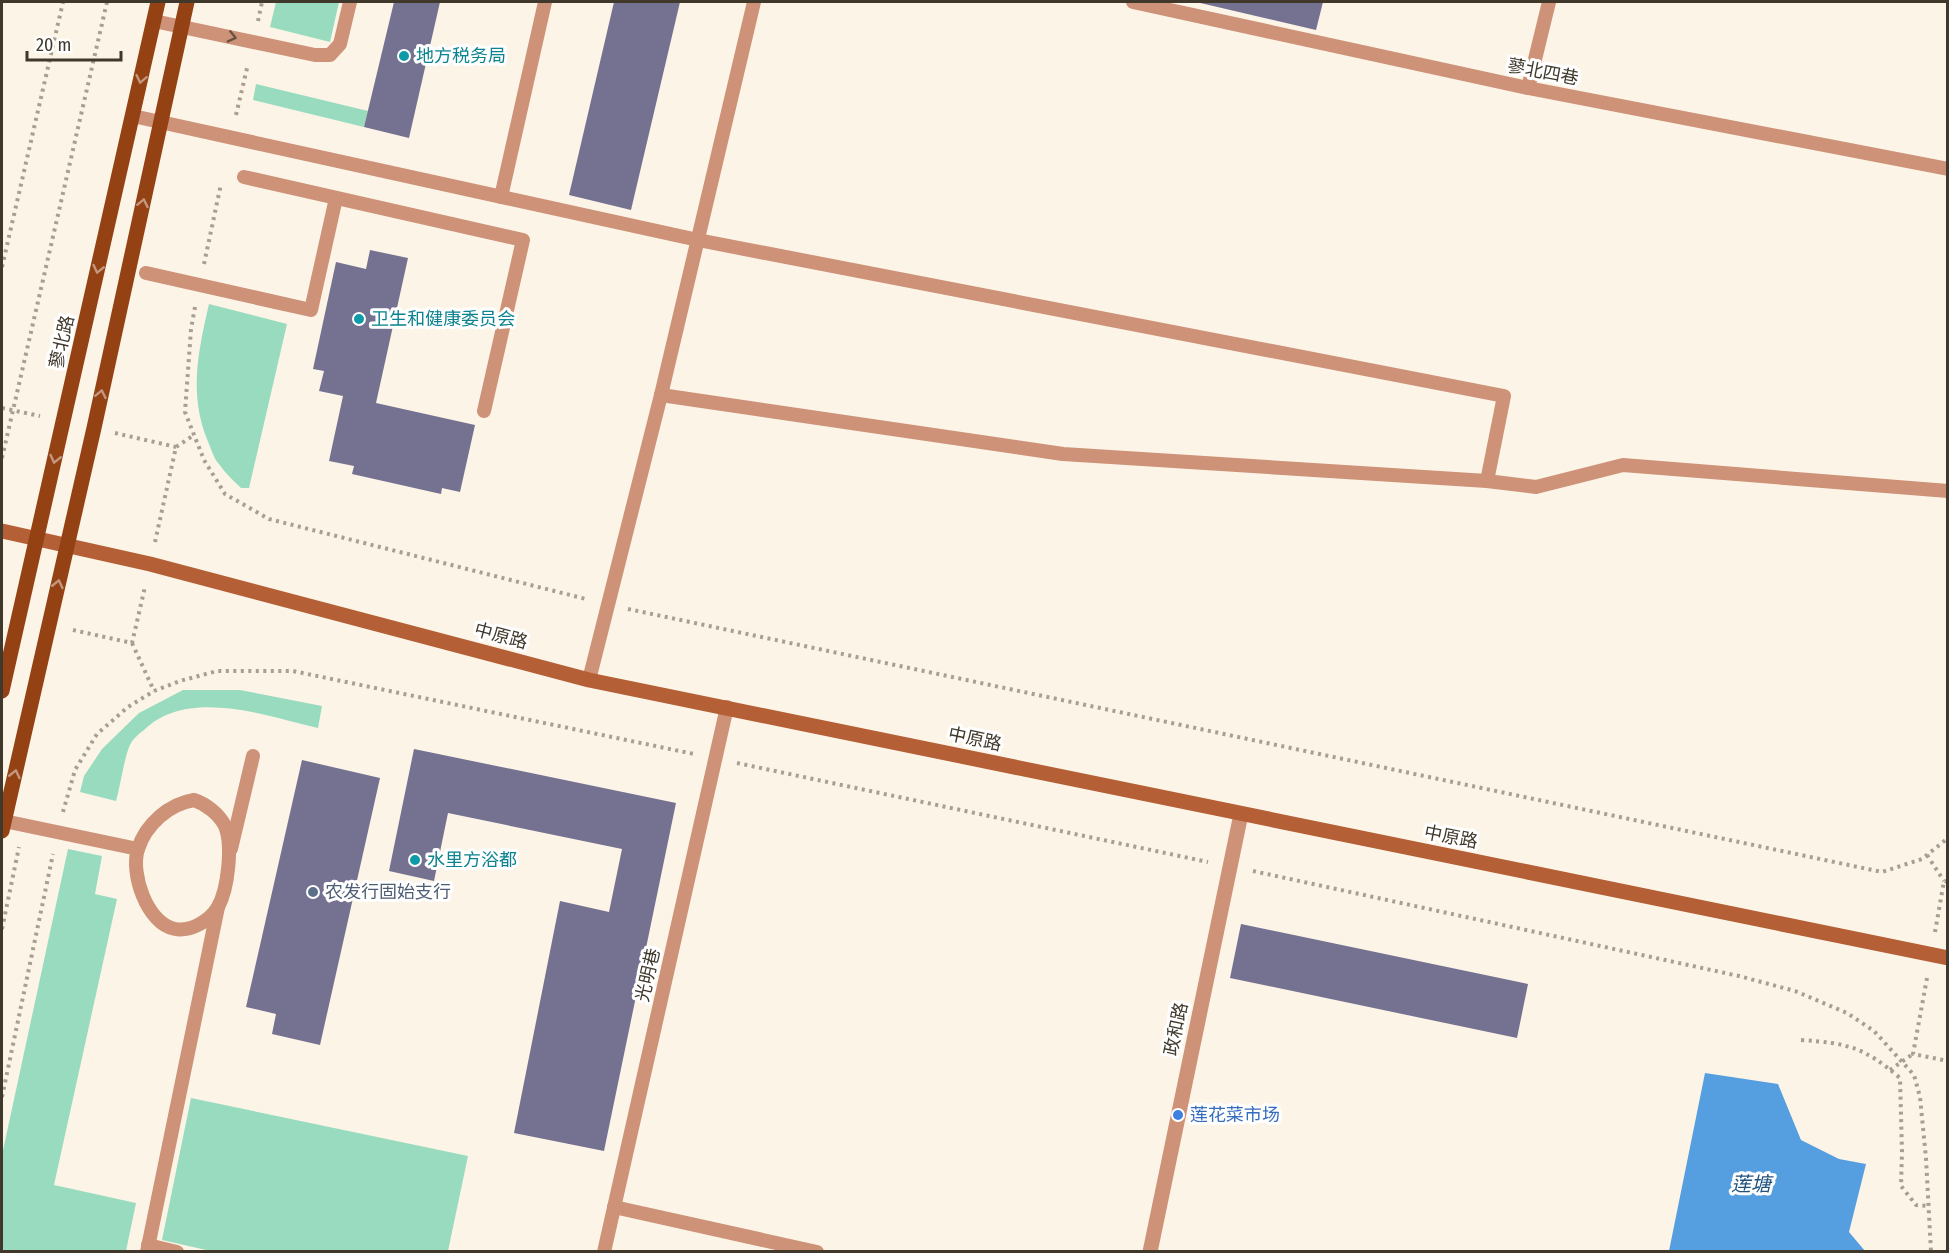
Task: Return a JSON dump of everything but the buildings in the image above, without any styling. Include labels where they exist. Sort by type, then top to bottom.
[{"type":"main road","name":"蓼北路","points":[[2,691],[158,2]]},
{"type":"main road","points":[[3,826],[187,2]]},
{"type":"main road","name":"中原路","points":[[2,531],[150,564],[589,680],[1947,958]]},
{"type":"street","name":"政和路","points":[[1150,1251],[1241,814]]},
{"type":"lane","points":[[154,21],[315,55],[330,55],[340,44],[350,2]]},
{"type":"lane","points":[[501,197],[545,2]]},
{"type":"lane","points":[[589,680],[661,395],[754,2]]},
{"type":"lane","name":"蓼北四巷","points":[[1133,2],[1528,88],[1947,169]]},
{"type":"lane","points":[[1528,88],[1549,2]]},
{"type":"lane","points":[[133,116],[698,240],[1504,396],[1487,482]]},
{"type":"lane","points":[[244,177],[523,240],[484,411]]},
{"type":"lane","points":[[146,273],[311,310],[336,198]]},
{"type":"lane","points":[[661,395],[1063,454],[1536,487],[1623,465],[1947,491]]},
{"type":"lane","name":"光明巷","points":[[604,1251],[727,707]]},
{"type":"lane","points":[[177,1251],[147,1248],[218,906],[253,756]]},
{"type":"lane","points":[[218,906],[211,916],[193,928],[177,930],[166,926],[151,913],[143,894],[136,867],[138,849],[146,832],[158,818],[175,806],[194,800],[202,802],[225,826],[229,843],[229,860]]},
{"type":"lane","points":[[3,826],[138,849]]},
{"type":"lane","points":[[614,1207],[817,1251]]},
{"type":"path","points":[[2,267],[63,2]]},
{"type":"path","points":[[2,458],[107,2]]},
{"type":"path","points":[[176,447],[194,435]]},
{"type":"path","points":[[320,531],[608,604],[1882,872],[1922,859],[1947,837]]},
{"type":"path","points":[[132,643],[154,691]]},
{"type":"path","points":[[2,1097],[57,834],[75,770],[97,734],[128,707],[154,691],[180,681],[217,671],[293,671],[1230,866],[1727,974],[1795,991],[1847,1013],[1874,1031],[1914,1075],[1920,1096],[1926,1188],[1930,1206],[1931,1251]]},
{"type":"path","points":[[1890,1070],[1913,1054],[1946,881],[1928,855]]},
{"type":"path","points":[[1801,1040],[1838,1042],[1874,1056],[1900,1078],[1901,1186],[1916,1204],[1930,1206]]},
{"type":"path","points":[[1913,1054],[1947,1061]]},
{"type":"green space","points":[[276,2],[339,2],[330,42],[270,27]]},
{"type":"green space","points":[[256,84],[368,111],[364,127],[253,100]]},
{"type":"green space","points":[[209,304],[287,324],[249,488],[241,488],[216,460],[199,409],[197,374],[201,339]]},
{"type":"green space","points":[[183,690],[240,690],[322,706],[318,728],[228,708],[205,707],[183,710],[162,717],[132,741],[116,801],[80,792],[84,776],[102,749],[139,713]]},
{"type":"green space","points":[[68,849],[102,856],[95,894],[117,899],[54,1185],[136,1203],[126,1251],[2,1251],[2,1155]]},
{"type":"green space","points":[[191,1098],[468,1156],[448,1251],[215,1252],[162,1240]]},
{"type":"water","name":"莲塘","points":[[1705,1073],[1778,1084],[1801,1140],[1839,1159],[1866,1164],[1849,1232],[1865,1251],[1669,1251]]},
{"type":"place","name":"地方税务局","points":[[404,56]]},
{"type":"place","name":"卫生和健康委员会","points":[[359,319]]},
{"type":"place","name":"水里方浴都","points":[[415,860]]},
{"type":"place","name":"农发行固始支行","points":[[313,892]]},
{"type":"place","name":"莲花菜市场","points":[[1178,1115]]}]
